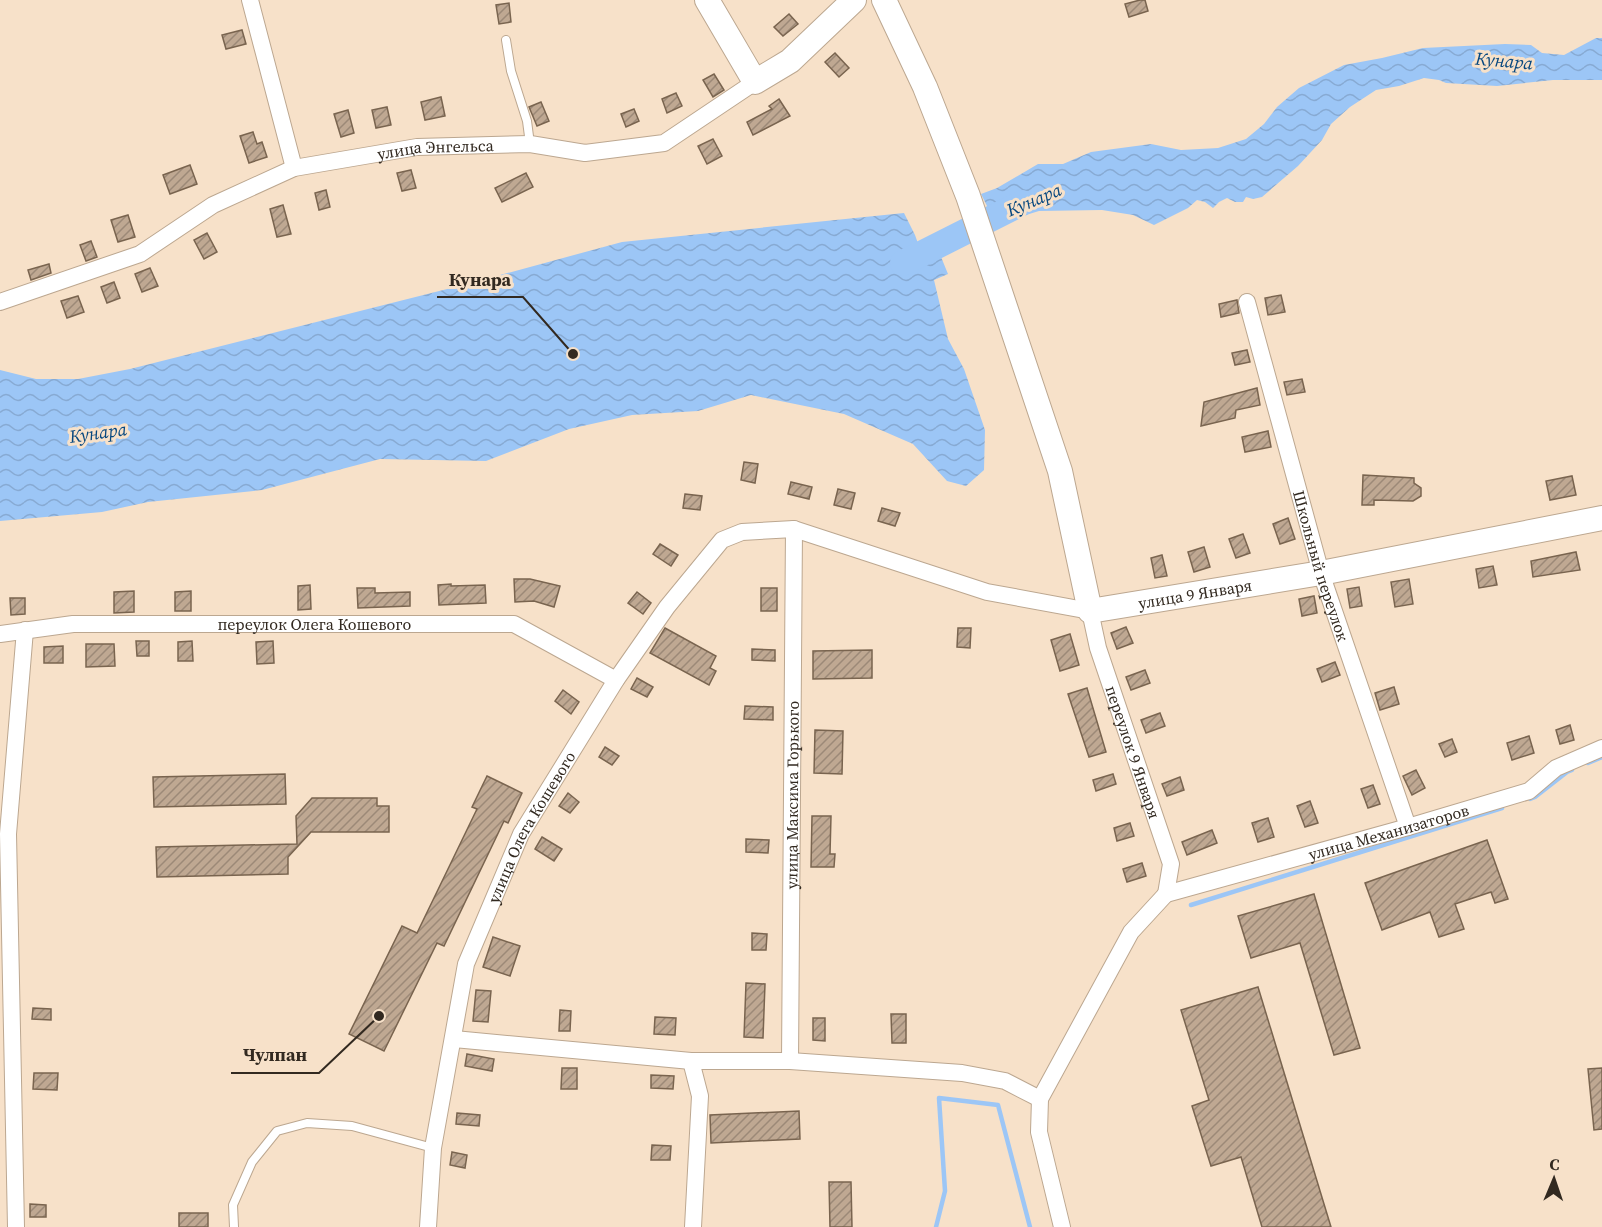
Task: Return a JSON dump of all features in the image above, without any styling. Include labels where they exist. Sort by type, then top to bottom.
[{"type":"street","points":[[250,0],[294,168]]},
{"type":"street","points":[[707,0],[755,82]]},
{"type":"street","name":"улица Энгельса","points":[[0,302],[140,254],[213,205],[294,168],[417,147],[530,144],[585,153],[664,143],[790,60],[854,0]]},
{"type":"street","points":[[884,0],[925,87],[968,196],[1060,471],[1090,611]]},
{"type":"street","name":"Школьный переулок","points":[[1247,302],[1321,573],[1408,827]]},
{"type":"street","name":"улица 9 Января","points":[[794,529],[987,592],[1090,611],[1321,573],[1602,518]]},
{"type":"street","name":"улица Олега Кошевого","points":[[428,1227],[433,1148],[466,964],[520,834],[616,680],[667,607],[722,540],[742,532],[794,529]]},
{"type":"street","name":"улица Максима Горького","points":[[790,1061],[794,529]]},
{"type":"street","name":"переулок 9 Января","points":[[1090,611],[1098,648],[1171,864],[1166,894]]},
{"type":"street","name":"переулок Олега Кошевого","points":[[0,634],[73,624],[514,624],[616,680]]},
{"type":"street","points":[[16,1227],[8,834],[25,630]]},
{"type":"street","name":"улица Механизаторов","points":[[1166,894],[1529,791],[1556,768],[1602,748]]},
{"type":"street","points":[[1062,1227],[1039,1132],[1040,1099],[1131,932],[1166,894]]},
{"type":"street","points":[[454,1040],[691,1061],[790,1061],[962,1073],[1005,1081],[1040,1099]]},
{"type":"street","points":[[691,1061],[700,1096],[693,1227]]},
{"type":"lane","points":[[506,40],[511,71],[527,122],[530,144]]},
{"type":"lane","points":[[234,1227],[233,1205],[252,1162],[277,1131],[307,1123],[351,1126],[433,1148]]},
{"type":"water","name":"Кунара","points":[[1596,38],[1602,38],[1602,80],[1553,80],[1497,86],[1446,83],[1424,78],[1376,90],[1350,107],[1331,124],[1322,140],[1298,166],[1262,197],[1253,199],[1246,197],[1243,202],[1235,202],[1227,198],[1213,208],[1197,200],[1188,208],[1154,225],[1133,215],[1102,210],[1039,211],[996,224],[981,194],[997,188],[1038,164],[1063,164],[1091,152],[1151,144],[1181,150],[1218,148],[1246,139],[1299,88],[1344,65],[1423,48],[1505,44],[1531,45],[1542,53],[1564,55]]},
{"type":"water","name":"Кунара","points":[[904,213],[920,249],[937,247],[948,274],[934,280],[948,339],[964,369],[985,430],[984,470],[966,486],[947,481],[913,444],[844,414],[751,395],[698,411],[632,415],[569,429],[486,461],[380,459],[262,490],[148,502],[102,512],[0,521],[0,370],[36,379],[78,379],[130,369],[467,284],[622,242]]},
{"type":"building","points":[[1145,0],[1148,11],[1129,17],[1125,4]]},
{"type":"building","points":[[509,3],[511,22],[499,24],[496,5]]},
{"type":"building","points":[[789,14],[798,24],[783,36],[774,27]]},
{"type":"building","points":[[242,30],[246,44],[226,49],[222,35]]},
{"type":"building","points":[[835,53],[849,68],[839,77],[825,62]]},
{"type":"building","points":[[714,74],[724,90],[713,97],[703,80]]},
{"type":"building","points":[[676,93],[682,106],[667,113],[662,99]]},
{"type":"building","points":[[441,97],[445,116],[425,120],[421,102]]},
{"type":"building","points":[[779,99],[790,116],[753,135],[747,122],[772,109],[769,106]]},
{"type":"building","points":[[541,102],[549,121],[537,126],[529,107]]},
{"type":"building","points":[[387,107],[391,125],[376,128],[372,110]]},
{"type":"building","points":[[634,109],[639,121],[626,127],[621,114]]},
{"type":"building","points":[[348,110],[354,133],[341,137],[334,114]]},
{"type":"building","points":[[253,132],[257,144],[262,142],[267,157],[249,163],[240,136]]},
{"type":"building","points":[[713,139],[722,156],[707,164],[698,146]]},
{"type":"building","points":[[190,165],[197,184],[170,194],[163,175]]},
{"type":"building","points":[[411,170],[416,188],[402,191],[397,173]]},
{"type":"building","points":[[526,173],[533,187],[502,202],[495,188]]},
{"type":"building","points":[[326,190],[330,207],[319,210],[315,193]]},
{"type":"building","points":[[283,205],[291,234],[277,237],[270,209]]},
{"type":"building","points":[[128,215],[135,237],[118,242],[111,220]]},
{"type":"building","points":[[207,233],[217,252],[204,259],[194,240]]},
{"type":"building","points":[[91,241],[97,257],[86,261],[80,245]]},
{"type":"building","points":[[49,264],[51,273],[31,280],[28,270]]},
{"type":"building","points":[[150,268],[158,286],[142,292],[135,274]]},
{"type":"building","points":[[114,282],[120,298],[107,303],[101,287]]},
{"type":"building","points":[[1281,295],[1285,312],[1268,315],[1265,298]]},
{"type":"building","points":[[78,296],[84,312],[67,318],[61,301]]},
{"type":"building","points":[[1237,300],[1239,313],[1221,317],[1219,304]]},
{"type":"building","points":[[1247,350],[1250,362],[1235,365],[1232,353]]},
{"type":"building","points":[[1302,379],[1305,392],[1287,395],[1284,382]]},
{"type":"building","points":[[1257,388],[1260,405],[1236,410],[1235,418],[1201,426],[1204,402]]},
{"type":"building","points":[[1268,431],[1271,447],[1245,452],[1242,437]]},
{"type":"building","points":[[744,462],[758,464],[755,483],[741,480]]},
{"type":"building","points":[[1363,475],[1414,478],[1414,483],[1421,488],[1421,496],[1413,501],[1374,500],[1374,505],[1362,505]]},
{"type":"building","points":[[1572,476],[1576,495],[1550,500],[1546,481]]},
{"type":"building","points":[[791,482],[812,487],[809,499],[788,494]]},
{"type":"building","points":[[838,489],[855,493],[851,509],[834,505]]},
{"type":"building","points":[[685,494],[702,496],[700,510],[683,508]]},
{"type":"building","points":[[882,508],[900,513],[895,526],[878,521]]},
{"type":"building","points":[[1288,518],[1295,539],[1280,544],[1273,524]]},
{"type":"building","points":[[1243,534],[1250,553],[1236,558],[1229,539]]},
{"type":"building","points":[[660,544],[678,555],[671,566],[653,554]]},
{"type":"building","points":[[1204,547],[1210,567],[1194,572],[1188,552]]},
{"type":"building","points":[[1576,552],[1580,570],[1533,577],[1531,561]]},
{"type":"building","points":[[1162,555],[1167,576],[1155,578],[1151,558]]},
{"type":"building","points":[[1493,566],[1497,585],[1479,588],[1476,569]]},
{"type":"building","points":[[514,579],[530,579],[560,586],[554,607],[534,601],[515,602]]},
{"type":"building","points":[[1409,579],[1413,604],[1395,607],[1391,582]]},
{"type":"building","points":[[451,584],[451,586],[485,585],[486,603],[439,605],[438,585]]},
{"type":"building","points":[[310,585],[311,609],[298,610],[298,586]]},
{"type":"building","points":[[1359,587],[1362,606],[1350,608],[1347,589]]},
{"type":"building","points":[[357,588],[375,588],[375,593],[410,592],[410,606],[358,608]]},
{"type":"building","points":[[761,588],[777,588],[777,611],[761,611]]},
{"type":"building","points":[[134,591],[134,612],[114,613],[114,592]]},
{"type":"building","points":[[191,591],[191,611],[175,611],[175,592]]},
{"type":"building","points":[[637,592],[651,603],[643,614],[628,603]]},
{"type":"building","points":[[1314,596],[1317,613],[1302,616],[1299,599]]},
{"type":"building","points":[[10,598],[25,598],[25,614],[11,615]]},
{"type":"building","points":[[1126,627],[1133,643],[1117,649],[1111,633]]},
{"type":"building","points":[[665,628],[716,656],[710,668],[716,671],[709,685],[650,653]]},
{"type":"building","points":[[958,628],[971,628],[970,648],[957,647]]},
{"type":"building","points":[[1070,634],[1079,665],[1060,671],[1051,640]]},
{"type":"building","points":[[136,641],[149,641],[149,656],[137,656]]},
{"type":"building","points":[[192,641],[193,661],[178,661],[178,642]]},
{"type":"building","points":[[273,641],[274,663],[257,664],[256,642]]},
{"type":"building","points":[[86,644],[114,644],[115,666],[86,667]]},
{"type":"building","points":[[63,646],[63,663],[44,663],[44,647]]},
{"type":"building","points":[[752,649],[775,650],[775,661],[752,660]]},
{"type":"building","points":[[872,650],[872,678],[813,679],[813,651]]},
{"type":"building","points":[[1335,662],[1340,675],[1322,682],[1317,669]]},
{"type":"building","points":[[1145,670],[1150,683],[1131,690],[1126,677]]},
{"type":"building","points":[[637,678],[653,687],[647,697],[631,689]]},
{"type":"building","points":[[1394,687],[1399,704],[1380,710],[1375,693]]},
{"type":"building","points":[[1087,688],[1106,752],[1089,757],[1068,694]]},
{"type":"building","points":[[563,690],[579,702],[571,714],[555,701]]},
{"type":"building","points":[[745,706],[773,707],[773,720],[744,719]]},
{"type":"building","points":[[1160,713],[1165,726],[1146,733],[1141,720]]},
{"type":"building","points":[[1570,725],[1574,740],[1560,744],[1556,730]]},
{"type":"building","points":[[815,730],[843,731],[842,774],[814,773]]},
{"type":"building","points":[[1529,736],[1534,753],[1512,760],[1507,743]]},
{"type":"building","points":[[1452,739],[1457,752],[1445,757],[1439,744]]},
{"type":"building","points":[[605,747],[619,756],[612,765],[599,757]]},
{"type":"building","points":[[1416,770],[1425,788],[1412,795],[1403,776]]},
{"type":"building","points":[[285,774],[286,804],[154,807],[153,777]]},
{"type":"building","points":[[1113,774],[1116,784],[1096,791],[1093,780]]},
{"type":"building","points":[[487,776],[522,793],[508,823],[504,821],[444,946],[437,943],[384,1051],[349,1034],[402,926],[417,933],[477,809],[472,807]]},
{"type":"building","points":[[1180,777],[1184,790],[1167,796],[1162,784]]},
{"type":"building","points":[[1373,785],[1380,804],[1368,808],[1361,789]]},
{"type":"building","points":[[568,793],[579,802],[570,813],[559,806]]},
{"type":"building","points":[[312,798],[377,798],[377,806],[389,806],[389,832],[311,832],[288,857],[288,874],[157,877],[156,847],[297,844],[296,816]]},
{"type":"building","points":[[1310,801],[1318,823],[1305,827],[1297,806]]},
{"type":"building","points":[[812,816],[831,816],[830,854],[835,854],[834,867],[811,867]]},
{"type":"building","points":[[1268,818],[1274,837],[1258,842],[1252,823]]},
{"type":"building","points":[[1130,823],[1134,836],[1117,841],[1114,828]]},
{"type":"building","points":[[1212,830],[1217,843],[1187,855],[1182,842]]},
{"type":"building","points":[[542,837],[562,849],[554,861],[535,849]]},
{"type":"building","points":[[746,839],[769,840],[768,853],[746,852]]},
{"type":"building","points":[[1487,840],[1508,899],[1495,903],[1491,892],[1455,904],[1464,929],[1439,937],[1430,912],[1382,930],[1365,883]]},
{"type":"building","points":[[1142,863],[1146,876],[1127,882],[1123,869]]},
{"type":"building","points":[[1314,894],[1360,1048],[1334,1055],[1300,943],[1251,958],[1238,916]]},
{"type":"building","points":[[752,933],[767,934],[766,950],[752,950]]},
{"type":"building","points":[[493,937],[520,946],[510,976],[483,967]]},
{"type":"building","points":[[746,983],[765,984],[763,1038],[744,1037]]},
{"type":"building","points":[[1258,987],[1331,1227],[1262,1227],[1241,1157],[1211,1166],[1192,1106],[1209,1100],[1181,1010]]},
{"type":"building","points":[[476,990],[491,991],[488,1022],[473,1021]]},
{"type":"building","points":[[33,1008],[51,1009],[51,1020],[32,1019]]},
{"type":"building","points":[[560,1010],[571,1011],[570,1031],[559,1031]]},
{"type":"building","points":[[891,1014],[906,1014],[906,1043],[892,1043]]},
{"type":"building","points":[[655,1017],[676,1018],[675,1035],[654,1034]]},
{"type":"building","points":[[813,1018],[825,1018],[825,1041],[813,1040]]},
{"type":"building","points":[[467,1054],[494,1059],[492,1071],[465,1066]]},
{"type":"building","points":[[562,1068],[577,1068],[577,1089],[561,1089]]},
{"type":"building","points":[[1602,1068],[1602,1129],[1594,1130],[1588,1069]]},
{"type":"building","points":[[34,1073],[58,1073],[57,1090],[33,1089]]},
{"type":"building","points":[[651,1075],[674,1076],[673,1089],[651,1088]]},
{"type":"building","points":[[799,1111],[800,1139],[711,1143],[710,1115]]},
{"type":"building","points":[[457,1113],[480,1115],[479,1126],[456,1124]]},
{"type":"building","points":[[652,1145],[671,1146],[670,1160],[651,1160]]},
{"type":"building","points":[[452,1152],[467,1155],[465,1168],[450,1165]]},
{"type":"building","points":[[829,1182],[851,1182],[852,1227],[830,1227]]},
{"type":"building","points":[[30,1204],[46,1205],[46,1217],[30,1217]]},
{"type":"building","points":[[179,1213],[208,1213],[208,1227],[179,1227]]},
{"type":"waterway","name":"Кунара","points":[[903,263],[1022,203]]},
{"type":"waterway","points":[[1588,763],[1602,757]]},
{"type":"waterway","points":[[1530,799],[1572,770]]},
{"type":"waterway","points":[[1191,905],[1502,808]]},
{"type":"waterway","points":[[936,1227],[945,1191],[939,1098],[998,1105],[1030,1227]]},
{"type":"place","name":"Кунара","points":[[573,354]]},
{"type":"place","name":"Чулпан","points":[[379,1016]]}]
